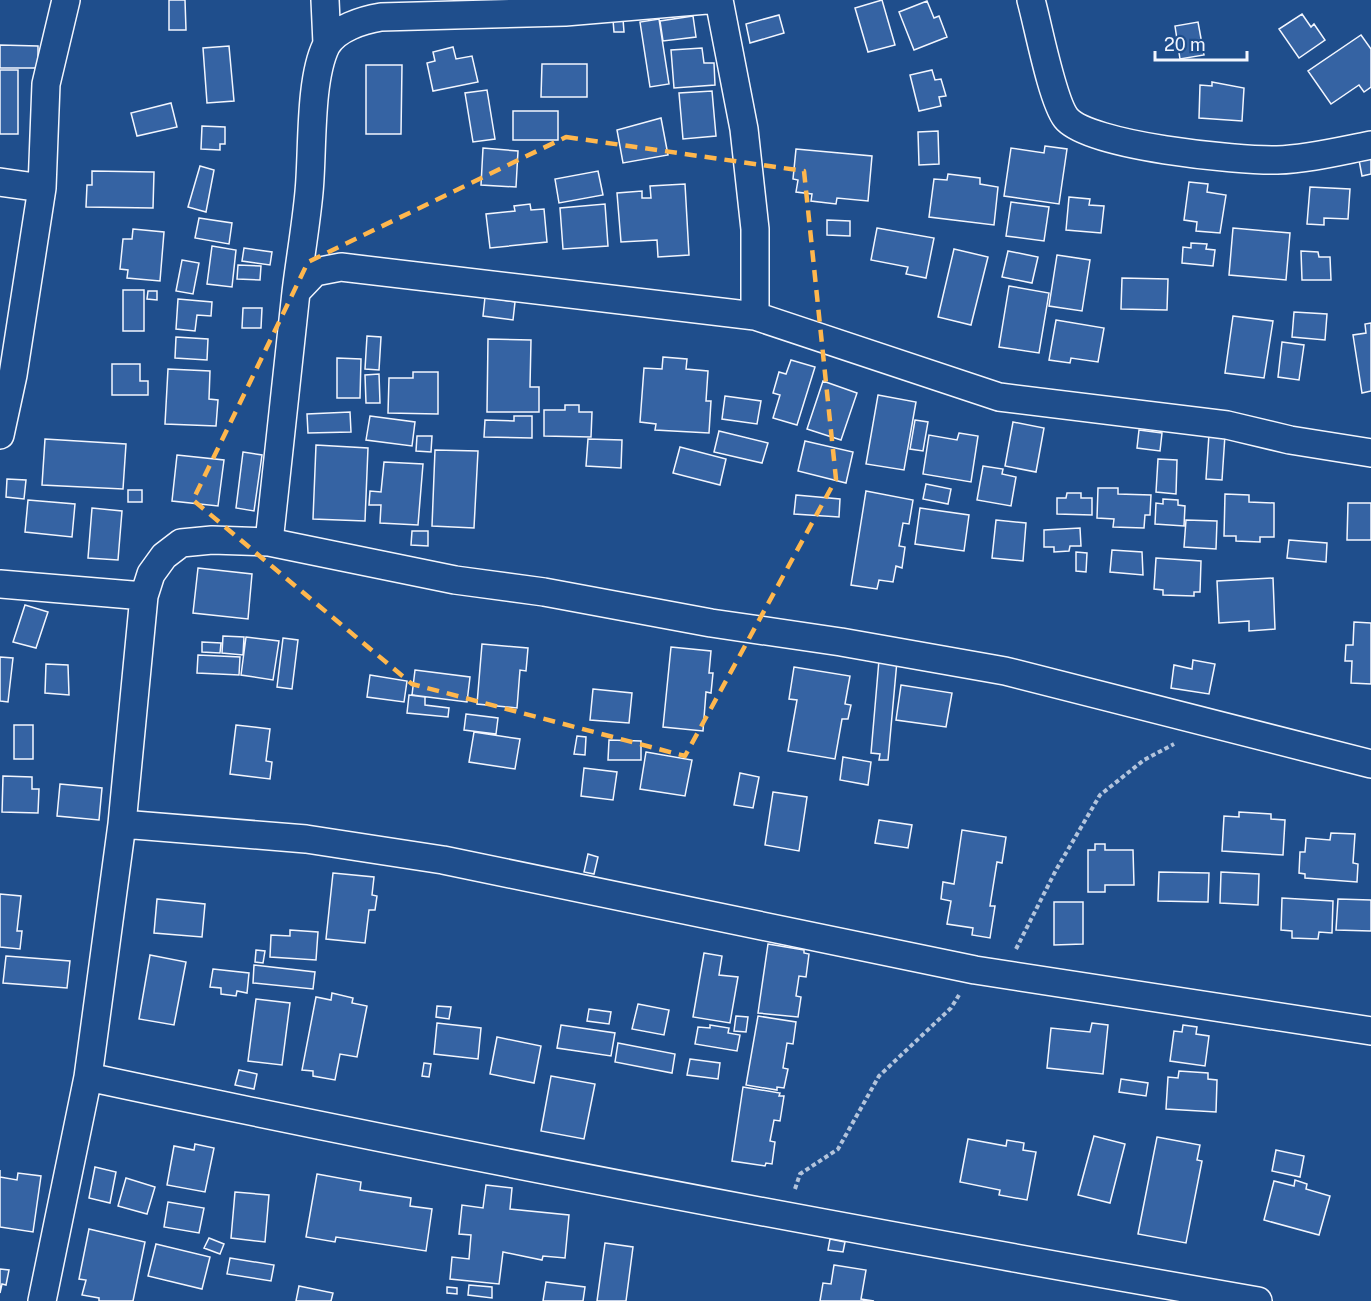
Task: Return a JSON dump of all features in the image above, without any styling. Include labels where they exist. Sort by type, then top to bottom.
[{"type":"street","points":[[0,435],[13,375],[42,188],[46,84],[66,0]]},
{"type":"street","points":[[269,542],[309,193],[318,81],[327,44],[325,0]]},
{"type":"street","points":[[327,44],[346,28],[363,20],[381,17],[565,12],[707,0]]},
{"type":"street","points":[[719,0],[748,162],[755,229],[755,316]]},
{"type":"street","points":[[1031,0],[1056,95],[1066,117],[1086,132],[1111,140],[1243,159],[1278,160],[1371,145]]},
{"type":"street","points":[[0,182],[42,188]]},
{"type":"street","points":[[296,292],[315,272],[341,267],[755,316],[999,397],[1205,422],[1290,440],[1371,453]]},
{"type":"street","points":[[42,1301],[88,1077],[122,824],[144,596],[151,574],[157,565],[164,556],[181,543],[212,540],[269,542],[455,580],[556,594],[711,623],[841,642],[1005,671],[1371,764]]},
{"type":"street","points":[[0,584],[144,596]]},
{"type":"street","points":[[122,824],[306,839],[443,860],[975,970],[1371,1031]]},
{"type":"street","points":[[88,1077],[353,1134],[784,1218],[1258,1301]]},
{"type":"path","points":[[1015,952],[1056,870],[1100,795],[1144,760],[1176,744]]},
{"type":"path","points":[[784,1218],[800,1174],[838,1149],[879,1076],[951,1008],[975,970]]},
{"type":"highlighted area","points":[[566,137],[804,171],[836,479],[685,756],[412,684],[193,500],[308,262]]},
{"type":"building","points":[[169,0],[185,0],[186,30],[169,30]]},
{"type":"building","points":[[882,0],[895,45],[868,52],[855,8]]},
{"type":"building","points":[[927,1],[934,18],[939,16],[947,37],[914,50],[899,12]]},
{"type":"building","points":[[1302,14],[1311,27],[1314,24],[1325,40],[1299,58],[1279,29]]},
{"type":"building","points":[[779,15],[784,33],[750,43],[746,24]]},
{"type":"building","points":[[693,16],[696,37],[663,41],[660,21]]},
{"type":"building","points":[[623,19],[624,32],[614,32],[613,20]]},
{"type":"building","points":[[659,19],[669,84],[650,87],[640,22]]},
{"type":"building","points":[[1198,22],[1204,55],[1180,59],[1175,26]]},
{"type":"building","points":[[1361,35],[1371,49],[1371,87],[1364,92],[1359,85],[1331,104],[1308,71]]},
{"type":"building","points":[[0,45],[38,46],[38,68],[0,68]]},
{"type":"building","points":[[229,46],[234,101],[207,103],[203,48]]},
{"type":"building","points":[[453,47],[456,59],[472,56],[478,82],[433,91],[427,63],[435,61],[433,52]]},
{"type":"building","points":[[702,48],[704,63],[714,63],[715,85],[674,88],[671,50]]},
{"type":"building","points":[[542,64],[587,64],[587,97],[541,97]]},
{"type":"building","points":[[366,65],[402,65],[401,134],[366,134]]},
{"type":"building","points":[[0,70],[18,70],[18,134],[0,134]]},
{"type":"building","points":[[932,70],[935,80],[941,79],[946,96],[939,97],[941,106],[919,111],[910,75]]},
{"type":"building","points":[[1212,82],[1244,88],[1242,121],[1199,118],[1200,85],[1212,86]]},
{"type":"building","points":[[487,90],[495,139],[473,142],[465,93]]},
{"type":"building","points":[[712,91],[716,136],[683,139],[679,93]]},
{"type":"building","points":[[171,103],[177,127],[137,136],[131,113]]},
{"type":"building","points":[[513,111],[558,111],[558,140],[513,140]]},
{"type":"building","points":[[661,118],[668,155],[623,163],[617,130]]},
{"type":"building","points":[[202,126],[225,127],[225,144],[220,144],[220,150],[201,149]]},
{"type":"building","points":[[938,131],[939,164],[919,165],[918,132]]},
{"type":"building","points":[[1045,146],[1067,149],[1059,204],[1004,196],[1011,148],[1044,153]]},
{"type":"building","points":[[483,148],[518,151],[516,187],[481,185]]},
{"type":"building","points":[[796,149],[872,156],[868,201],[837,198],[836,204],[811,201],[812,194],[796,192],[798,180],[793,179]]},
{"type":"building","points":[[1371,158],[1371,174],[1362,176],[1359,160]]},
{"type":"building","points":[[200,166],[214,170],[206,212],[188,207]]},
{"type":"building","points":[[92,171],[154,172],[153,208],[86,207],[87,185],[92,185]]},
{"type":"building","points":[[598,171],[603,195],[559,203],[555,179]]},
{"type":"building","points":[[948,174],[980,178],[980,184],[998,187],[994,225],[929,217],[934,179],[947,180]]},
{"type":"building","points":[[1189,182],[1208,184],[1207,192],[1226,195],[1220,233],[1196,231],[1197,222],[1184,220]]},
{"type":"building","points":[[685,184],[689,255],[658,257],[657,240],[621,242],[617,193],[642,191],[642,198],[651,198],[650,186]]},
{"type":"building","points":[[1310,187],[1350,189],[1348,219],[1324,218],[1324,225],[1307,224]]},
{"type":"building","points":[[1069,197],[1090,199],[1089,205],[1104,206],[1101,233],[1066,230]]},
{"type":"building","points":[[1011,202],[1049,207],[1044,241],[1006,236]]},
{"type":"building","points":[[530,204],[531,210],[544,209],[547,242],[490,248],[486,214],[515,211],[514,206]]},
{"type":"building","points":[[605,204],[608,246],[563,249],[560,208]]},
{"type":"building","points":[[199,218],[232,223],[229,244],[195,238]]},
{"type":"building","points":[[827,220],[850,221],[850,236],[827,235]]},
{"type":"building","points":[[877,228],[934,238],[926,278],[906,274],[908,267],[871,260]]},
{"type":"building","points":[[1233,228],[1290,233],[1286,280],[1229,275]]},
{"type":"building","points":[[133,229],[164,232],[160,281],[127,278],[128,270],[120,269],[123,239],[132,239]]},
{"type":"building","points":[[1191,243],[1207,244],[1206,249],[1215,250],[1213,266],[1182,263],[1183,247],[1191,248]]},
{"type":"building","points":[[212,246],[236,250],[232,287],[207,284]]},
{"type":"building","points":[[244,248],[272,252],[270,265],[242,261]]},
{"type":"building","points":[[954,249],[988,257],[971,325],[938,317]]},
{"type":"building","points":[[1008,251],[1038,257],[1032,283],[1002,277]]},
{"type":"building","points":[[1301,251],[1318,252],[1319,257],[1330,257],[1331,280],[1302,280]]},
{"type":"building","points":[[1057,255],[1090,260],[1082,311],[1049,306]]},
{"type":"building","points":[[182,260],[199,263],[193,294],[176,291]]},
{"type":"building","points":[[238,265],[261,266],[260,280],[237,279]]},
{"type":"building","points":[[1122,278],[1168,279],[1167,310],[1121,309]]},
{"type":"building","points":[[1009,286],[1049,293],[1039,353],[999,347]]},
{"type":"building","points":[[123,290],[144,290],[144,331],[123,331]]},
{"type":"building","points":[[148,291],[157,291],[157,300],[147,299]]},
{"type":"building","points":[[485,297],[515,302],[513,320],[483,316]]},
{"type":"building","points":[[178,299],[212,302],[211,316],[197,315],[195,331],[176,329]]},
{"type":"building","points":[[243,308],[262,308],[261,328],[242,328]]},
{"type":"building","points":[[1294,312],[1327,314],[1325,340],[1292,337]]},
{"type":"building","points":[[1233,316],[1273,321],[1264,378],[1225,373]]},
{"type":"building","points":[[1056,320],[1104,328],[1098,362],[1071,358],[1070,363],[1049,360]]},
{"type":"building","points":[[1371,323],[1371,391],[1362,393],[1353,335],[1366,333],[1365,324]]},
{"type":"building","points":[[367,336],[381,337],[379,370],[365,369]]},
{"type":"building","points":[[176,337],[208,339],[207,360],[175,358]]},
{"type":"building","points":[[488,339],[531,340],[530,387],[539,387],[539,412],[487,412]]},
{"type":"building","points":[[1282,342],[1304,345],[1299,380],[1278,377]]},
{"type":"building","points":[[663,357],[687,359],[686,369],[708,371],[706,401],[711,401],[709,433],[655,430],[656,424],[640,422],[644,368],[662,369]]},
{"type":"building","points":[[337,358],[361,359],[360,398],[337,398]]},
{"type":"building","points":[[791,360],[815,367],[797,425],[773,418],[780,395],[773,393],[779,372],[786,374]]},
{"type":"building","points":[[112,364],[140,364],[140,381],[148,381],[148,395],[112,395]]},
{"type":"building","points":[[168,369],[210,371],[209,399],[218,400],[216,426],[165,424]]},
{"type":"building","points":[[413,372],[438,372],[438,414],[388,413],[389,378],[413,378]]},
{"type":"building","points":[[379,374],[380,403],[366,403],[365,375]]},
{"type":"building","points":[[823,381],[857,393],[841,440],[807,429]]},
{"type":"building","points":[[878,395],[916,402],[904,470],[866,464]]},
{"type":"building","points":[[725,396],[761,401],[757,424],[722,419]]},
{"type":"building","points":[[565,405],[579,405],[579,412],[592,412],[591,437],[544,436],[544,410],[565,410]]},
{"type":"building","points":[[350,412],[351,432],[308,433],[307,414]]},
{"type":"building","points":[[370,416],[415,422],[412,446],[366,440]]},
{"type":"building","points":[[514,416],[532,416],[532,438],[484,437],[485,420],[514,421]]},
{"type":"building","points":[[915,420],[928,422],[923,451],[910,449]]},
{"type":"building","points":[[1013,422],[1044,428],[1036,472],[1005,466]]},
{"type":"building","points":[[1139,430],[1162,433],[1160,451],[1137,448]]},
{"type":"building","points":[[719,431],[768,443],[762,463],[714,452]]},
{"type":"building","points":[[959,433],[978,436],[971,482],[923,474],[929,435],[957,440]]},
{"type":"building","points":[[1209,434],[1225,435],[1222,480],[1206,479]]},
{"type":"building","points":[[417,436],[432,436],[431,452],[416,451]]},
{"type":"building","points":[[45,439],[126,444],[123,489],[42,485]]},
{"type":"building","points":[[588,439],[622,440],[621,468],[586,466]]},
{"type":"building","points":[[805,441],[853,452],[846,483],[798,471]]},
{"type":"building","points":[[316,445],[368,448],[365,521],[313,519]]},
{"type":"building","points":[[680,447],[726,459],[720,485],[673,473]]},
{"type":"building","points":[[435,450],[478,451],[474,528],[432,526]]},
{"type":"building","points":[[243,452],[262,455],[254,511],[236,508]]},
{"type":"building","points":[[177,455],[224,460],[218,506],[172,501]]},
{"type":"building","points":[[1158,459],[1177,460],[1176,494],[1156,492]]},
{"type":"building","points":[[384,462],[423,464],[418,525],[380,523],[381,505],[369,505],[370,491],[381,492]]},
{"type":"building","points":[[983,466],[1003,469],[1002,474],[1016,477],[1011,506],[977,500]]},
{"type":"building","points":[[7,479],[26,480],[24,499],[6,497]]},
{"type":"building","points":[[926,484],[951,489],[948,504],[923,499]]},
{"type":"building","points":[[1098,488],[1118,488],[1118,494],[1151,495],[1150,515],[1145,515],[1144,528],[1113,527],[1114,519],[1097,518]]},
{"type":"building","points":[[128,490],[142,490],[142,502],[128,502]]},
{"type":"building","points":[[866,491],[913,500],[909,524],[903,523],[899,546],[905,547],[902,568],[896,566],[893,582],[879,580],[877,589],[851,585]]},
{"type":"building","points":[[1067,493],[1081,493],[1081,498],[1092,498],[1092,515],[1057,514],[1057,498],[1066,498]]},
{"type":"building","points":[[1225,494],[1249,495],[1249,502],[1274,503],[1274,537],[1260,537],[1260,542],[1236,541],[1236,536],[1224,536]]},
{"type":"building","points":[[796,495],[840,499],[839,517],[794,514]]},
{"type":"building","points":[[1163,499],[1178,500],[1178,505],[1185,506],[1184,526],[1155,524],[1156,503],[1163,504]]},
{"type":"building","points":[[28,500],[75,504],[72,537],[25,532]]},
{"type":"building","points":[[1348,503],[1371,503],[1371,540],[1347,540]]},
{"type":"building","points":[[92,508],[122,511],[118,560],[88,558]]},
{"type":"building","points":[[920,508],[969,515],[964,551],[915,544]]},
{"type":"building","points":[[996,520],[1026,523],[1023,561],[992,558]]},
{"type":"building","points":[[1186,520],[1217,521],[1216,549],[1184,547]]},
{"type":"building","points":[[1080,528],[1081,546],[1070,546],[1069,551],[1054,552],[1054,547],[1044,547],[1044,530]]},
{"type":"building","points":[[412,531],[428,531],[428,546],[411,545]]},
{"type":"building","points":[[1289,540],[1327,543],[1326,562],[1287,558]]},
{"type":"building","points":[[1112,550],[1142,552],[1143,575],[1110,572]]},
{"type":"building","points":[[1076,552],[1087,553],[1086,572],[1076,571]]},
{"type":"building","points":[[1156,558],[1201,561],[1200,592],[1194,592],[1194,596],[1163,595],[1163,590],[1154,589]]},
{"type":"building","points":[[198,568],[252,574],[248,619],[193,613]]},
{"type":"building","points":[[1273,578],[1275,629],[1249,631],[1249,621],[1219,623],[1217,581]]},
{"type":"building","points":[[25,605],[48,612],[36,648],[13,642]]},
{"type":"building","points":[[1354,622],[1371,623],[1371,684],[1351,683],[1352,661],[1345,661],[1346,645],[1353,645]]},
{"type":"building","points":[[223,636],[244,637],[243,655],[222,653]]},
{"type":"building","points":[[246,637],[279,641],[273,680],[241,675]]},
{"type":"building","points":[[283,638],[298,640],[292,689],[277,687]]},
{"type":"building","points":[[202,642],[221,643],[220,653],[202,652]]},
{"type":"building","points":[[482,644],[528,648],[526,671],[520,670],[517,708],[477,704]]},
{"type":"building","points":[[671,647],[711,651],[709,673],[713,673],[711,693],[706,692],[703,731],[663,727]]},
{"type":"building","points":[[198,655],[240,657],[239,675],[197,673]]},
{"type":"building","points":[[0,657],[13,658],[8,702],[0,701]]},
{"type":"building","points":[[879,660],[897,661],[888,760],[879,760],[880,754],[871,753]]},
{"type":"building","points":[[1193,660],[1215,664],[1209,694],[1171,688],[1174,665],[1192,669]]},
{"type":"building","points":[[46,664],[68,665],[69,695],[45,693]]},
{"type":"building","points":[[794,667],[850,676],[845,704],[851,705],[848,719],[842,719],[835,759],[788,751],[797,700],[789,699]]},
{"type":"building","points":[[415,670],[470,677],[467,702],[412,695]]},
{"type":"building","points":[[370,675],[407,681],[404,702],[367,697]]},
{"type":"building","points":[[901,685],[952,693],[946,727],[896,720]]},
{"type":"building","points":[[593,689],[632,693],[629,723],[590,720]]},
{"type":"building","points":[[409,695],[425,697],[425,705],[449,708],[448,717],[407,713]]},
{"type":"building","points":[[466,714],[498,718],[496,734],[464,730]]},
{"type":"building","points":[[14,725],[33,725],[33,759],[14,759]]},
{"type":"building","points":[[236,725],[270,729],[266,761],[272,762],[270,779],[230,774]]},
{"type":"building","points":[[474,732],[520,739],[515,769],[469,762]]},
{"type":"building","points":[[577,736],[586,737],[585,755],[574,754]]},
{"type":"building","points":[[609,740],[641,741],[641,760],[608,760]]},
{"type":"building","points":[[646,752],[692,760],[685,796],[640,789]]},
{"type":"building","points":[[843,757],[871,762],[868,785],[840,780]]},
{"type":"building","points":[[584,768],[617,772],[613,800],[581,796]]},
{"type":"building","points":[[740,773],[759,777],[753,808],[734,805]]},
{"type":"building","points":[[3,776],[32,777],[32,789],[39,789],[38,813],[2,812]]},
{"type":"building","points":[[60,784],[102,788],[99,820],[57,816]]},
{"type":"building","points":[[773,792],[807,797],[799,851],[765,845]]},
{"type":"building","points":[[1239,812],[1271,814],[1271,819],[1285,820],[1283,855],[1222,851],[1224,816],[1239,817]]},
{"type":"building","points":[[879,820],[912,825],[908,848],[875,843]]},
{"type":"building","points":[[962,830],[1006,837],[1002,863],[997,862],[990,906],[995,906],[990,938],[972,935],[973,928],[947,924],[951,901],[941,899],[943,882],[954,884]]},
{"type":"building","points":[[1331,833],[1355,834],[1353,863],[1358,864],[1357,882],[1305,878],[1305,874],[1299,873],[1300,852],[1305,852],[1306,838],[1330,840]]},
{"type":"building","points":[[1095,844],[1105,844],[1105,850],[1133,850],[1134,885],[1105,885],[1105,892],[1088,892],[1088,850],[1095,850]]},
{"type":"building","points":[[588,854],[598,857],[594,874],[584,872]]},
{"type":"building","points":[[1159,872],[1209,873],[1208,902],[1158,901]]},
{"type":"building","points":[[1221,872],[1259,874],[1258,905],[1220,903]]},
{"type":"building","points":[[333,873],[374,877],[372,895],[377,896],[375,910],[369,910],[365,943],[326,939]]},
{"type":"building","points":[[0,894],[21,896],[17,931],[22,931],[20,949],[0,947]]},
{"type":"building","points":[[1282,898],[1333,901],[1332,933],[1319,932],[1318,939],[1292,938],[1292,931],[1281,930]]},
{"type":"building","points":[[157,899],[205,904],[202,937],[154,933]]},
{"type":"building","points":[[1338,899],[1371,900],[1371,931],[1336,930]]},
{"type":"building","points":[[1054,902],[1083,902],[1083,944],[1054,945]]},
{"type":"building","points":[[290,930],[318,932],[316,960],[270,957],[271,935],[290,936]]},
{"type":"building","points":[[768,944],[804,950],[804,953],[809,954],[806,977],[799,976],[796,996],[801,997],[798,1017],[758,1013]]},
{"type":"building","points":[[256,950],[265,951],[263,963],[255,962]]},
{"type":"building","points":[[704,953],[722,956],[719,975],[738,977],[730,1023],[693,1017]]},
{"type":"building","points":[[150,955],[186,962],[174,1025],[139,1019]]},
{"type":"building","points":[[6,956],[70,961],[67,988],[3,983]]},
{"type":"building","points":[[254,965],[315,972],[313,989],[253,983]]},
{"type":"building","points":[[213,969],[249,973],[247,993],[237,991],[236,996],[221,994],[221,988],[210,987]]},
{"type":"building","points":[[332,993],[353,998],[352,1003],[367,1006],[357,1057],[340,1054],[335,1080],[313,1076],[313,1071],[302,1070],[316,997],[331,1000]]},
{"type":"building","points":[[256,999],[290,1003],[282,1065],[248,1061]]},
{"type":"building","points":[[638,1004],[669,1010],[664,1035],[632,1029]]},
{"type":"building","points":[[437,1006],[451,1007],[449,1019],[436,1017]]},
{"type":"building","points":[[589,1009],[611,1012],[609,1024],[587,1021]]},
{"type":"building","points":[[736,1016],[748,1017],[746,1032],[734,1031]]},
{"type":"building","points":[[758,1016],[796,1022],[793,1044],[787,1043],[783,1068],[788,1069],[784,1088],[777,1087],[777,1090],[746,1085]]},
{"type":"building","points":[[437,1023],[481,1028],[478,1059],[434,1054]]},
{"type":"building","points":[[1092,1023],[1108,1025],[1103,1074],[1047,1068],[1051,1028],[1090,1032]]},
{"type":"building","points":[[561,1025],[615,1033],[611,1056],[557,1048]]},
{"type":"building","points":[[710,1025],[729,1028],[728,1033],[740,1035],[737,1051],[695,1044],[698,1027],[710,1028]]},
{"type":"building","points":[[1183,1025],[1197,1027],[1196,1034],[1209,1036],[1205,1066],[1170,1061],[1174,1031],[1182,1032]]},
{"type":"building","points":[[497,1037],[541,1046],[534,1083],[490,1074]]},
{"type":"building","points":[[618,1043],[675,1054],[672,1073],[615,1062]]},
{"type":"building","points":[[690,1059],[720,1063],[718,1079],[687,1075]]},
{"type":"building","points":[[424,1063],[431,1064],[429,1077],[422,1076]]},
{"type":"building","points":[[239,1070],[257,1074],[254,1089],[235,1085]]},
{"type":"building","points":[[1179,1071],[1208,1073],[1208,1079],[1217,1080],[1216,1112],[1166,1109],[1168,1077],[1178,1078]]},
{"type":"building","points":[[551,1076],[595,1084],[584,1139],[541,1131]]},
{"type":"building","points":[[1121,1079],[1148,1083],[1146,1096],[1119,1092]]},
{"type":"building","points":[[743,1087],[780,1093],[779,1096],[784,1096],[780,1121],[774,1120],[770,1141],[775,1142],[772,1164],[766,1163],[765,1166],[732,1161]]},
{"type":"building","points":[[1094,1136],[1125,1144],[1110,1203],[1078,1195]]},
{"type":"building","points":[[1157,1137],[1200,1145],[1197,1160],[1202,1161],[1186,1243],[1138,1234]]},
{"type":"building","points":[[968,1139],[1006,1146],[1007,1140],[1024,1143],[1023,1150],[1036,1152],[1027,1200],[999,1195],[1000,1190],[960,1182]]},
{"type":"building","points":[[195,1144],[214,1148],[205,1192],[167,1185],[174,1146],[194,1150]]},
{"type":"building","points":[[1276,1150],[1304,1156],[1300,1177],[1272,1171]]},
{"type":"building","points":[[95,1167],[116,1172],[110,1203],[89,1198]]},
{"type":"building","points":[[18,1173],[41,1176],[33,1232],[0,1227],[0,1177],[17,1180]]},
{"type":"building","points":[[317,1174],[361,1182],[360,1190],[411,1198],[410,1206],[432,1209],[426,1251],[336,1237],[335,1242],[306,1237]]},
{"type":"building","points":[[126,1178],[155,1187],[147,1214],[118,1206]]},
{"type":"building","points":[[1295,1180],[1307,1184],[1306,1189],[1330,1196],[1319,1235],[1264,1220],[1274,1181],[1294,1186]]},
{"type":"building","points":[[486,1185],[512,1188],[510,1209],[569,1215],[565,1258],[543,1256],[542,1260],[503,1252],[499,1284],[450,1279],[452,1257],[469,1259],[471,1235],[459,1234],[462,1205],[483,1208]]},
{"type":"building","points":[[235,1192],[269,1195],[265,1242],[231,1238]]},
{"type":"building","points":[[168,1202],[204,1208],[199,1233],[164,1227]]},
{"type":"building","points":[[89,1229],[145,1242],[133,1301],[99,1301],[99,1298],[82,1295],[86,1280],[79,1279]]},
{"type":"building","points":[[209,1238],[224,1244],[220,1254],[204,1248]]},
{"type":"building","points":[[830,1239],[845,1242],[843,1252],[828,1250]]},
{"type":"building","points":[[605,1243],[633,1247],[626,1301],[597,1301]]},
{"type":"building","points":[[156,1244],[210,1257],[202,1289],[148,1276]]},
{"type":"building","points":[[230,1258],[274,1265],[271,1281],[227,1274]]},
{"type":"building","points":[[834,1265],[866,1270],[861,1299],[874,1301],[820,1301],[823,1283],[831,1284]]},
{"type":"building","points":[[0,1269],[9,1270],[6,1285],[2,1284],[0,1293]]},
{"type":"building","points":[[546,1282],[585,1287],[583,1301],[543,1301]]},
{"type":"building","points":[[469,1285],[492,1287],[492,1298],[468,1295]]},
{"type":"building","points":[[299,1286],[333,1293],[331,1301],[296,1301]]},
{"type":"building","points":[[447,1287],[457,1288],[457,1294],[447,1293]]}]
